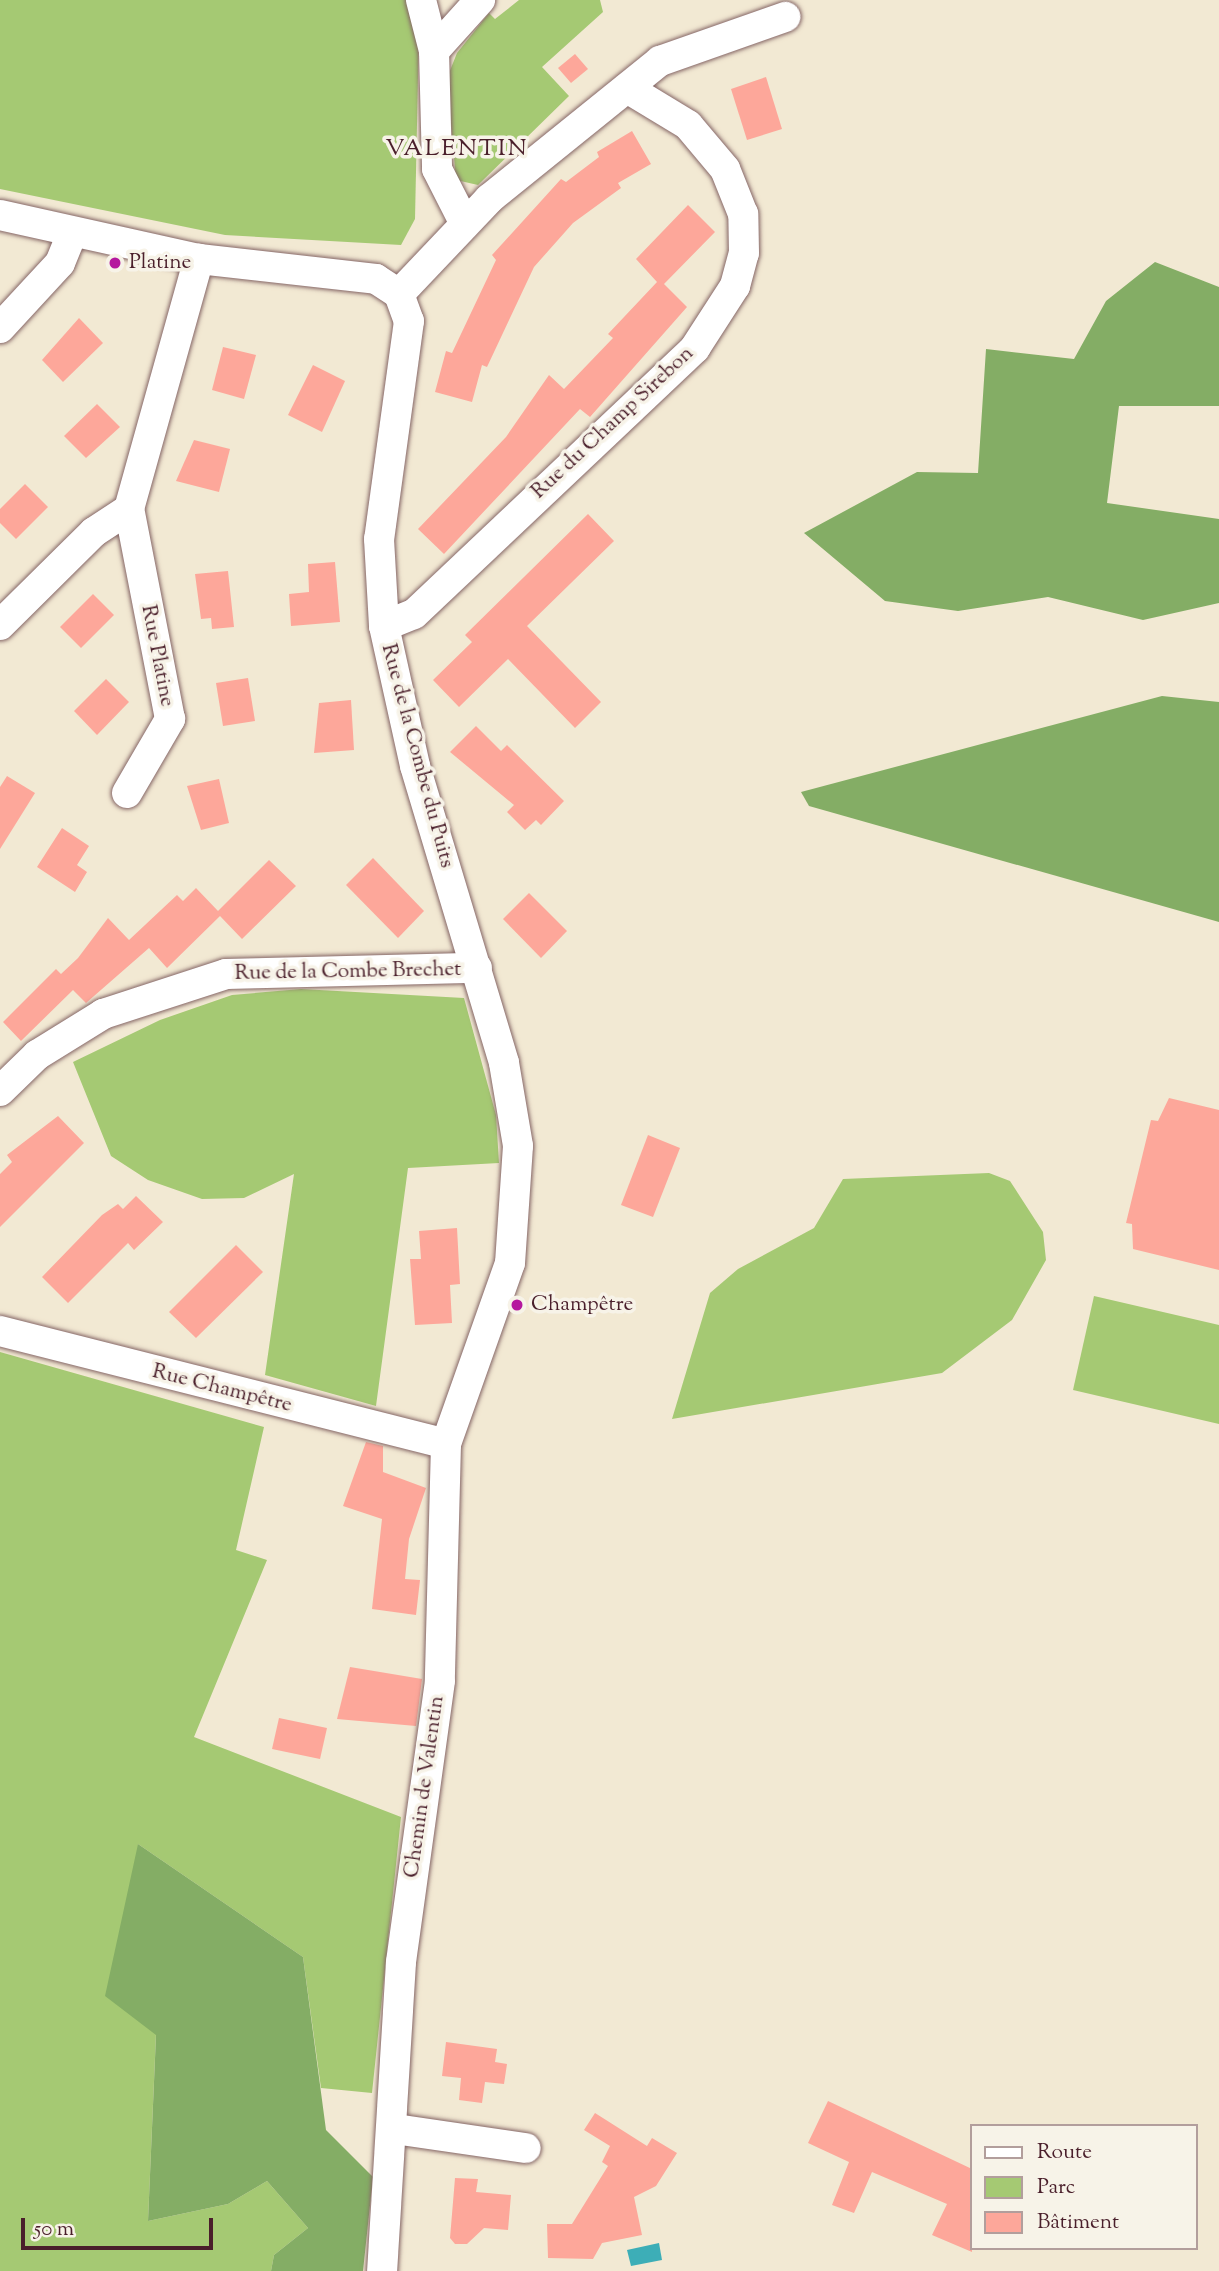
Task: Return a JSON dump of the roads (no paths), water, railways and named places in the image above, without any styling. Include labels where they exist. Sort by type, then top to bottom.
[{"type":"street","points":[[421,0],[434,51],[437,169],[464,222]]},
{"type":"street","points":[[434,51],[480,0]]},
{"type":"street","points":[[0,215],[199,259],[376,279],[399,294],[464,222],[660,61],[785,17]]},
{"type":"street","name":"Rue du Champ Sirebon","points":[[384,626],[414,614],[695,348],[734,286],[744,253],[743,214],[725,169],[688,125],[627,88]]},
{"type":"street","points":[[0,328],[60,263],[72,233]]},
{"type":"street","name":"Rue Platine","points":[[127,793],[170,719],[129,509],[199,259]]},
{"type":"street","name":"Rue de la Combe du Puits","points":[[399,294],[409,321],[379,539],[384,626],[415,766],[477,968],[515,1124],[513,1247],[446,1444]]},
{"type":"street","points":[[0,625],[94,532],[129,509]]},
{"type":"street","name":"Rue de la Combe Brechet","points":[[0,1090],[37,1055],[103,1014],[226,974],[477,968]]},
{"type":"street","name":"Rue Champêtre","points":[[0,1331],[446,1444]]},
{"type":"street","name":"Chemin de Valentin","points":[[382,2271],[395,2129],[401,1962],[440,1681],[446,1444]]},
{"type":"street","points":[[395,2129],[526,2148]]},
{"type":"water","points":[[659,2243],[662,2260],[631,2266],[627,2250]]},
{"type":"place","name":"Platine","points":[[115,263]]},
{"type":"place","name":"Champêtre","points":[[517,1305]]},
{"type":"district","name":"VALENTIN","points":[[457,150]]}]
